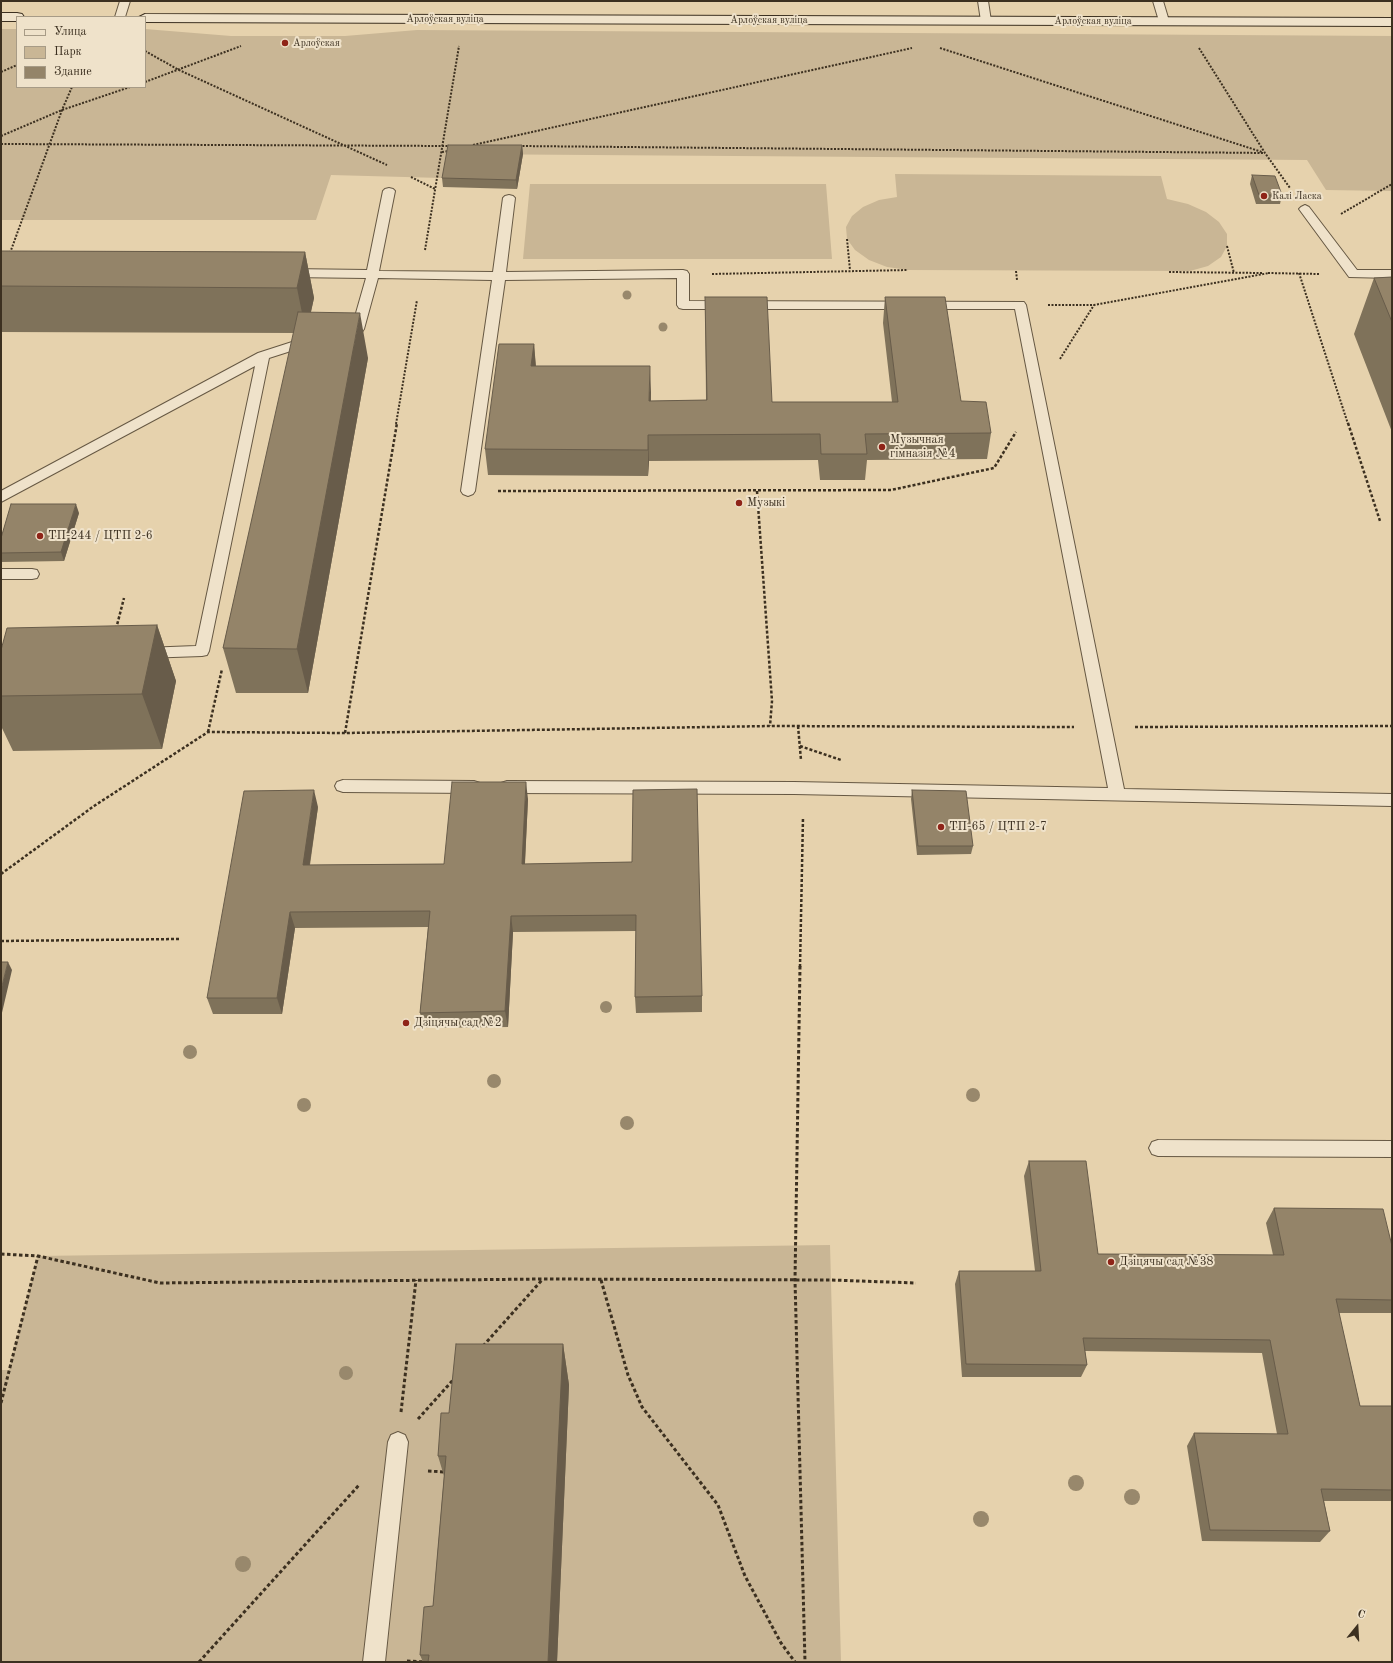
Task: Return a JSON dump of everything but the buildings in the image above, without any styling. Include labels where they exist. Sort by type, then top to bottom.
[{"type":"street","points":[[1,18],[16,18]]},
{"type":"street","name":"Арлоўская вуліца","points":[[146,18],[1392,22]]},
{"type":"lane","points":[[120,16],[125,1]]},
{"type":"lane","points":[[983,1],[986,21]]},
{"type":"lane","points":[[1158,1],[1164,21]]},
{"type":"lane","points":[[339,338],[358,329],[373,275],[389,191]]},
{"type":"lane","points":[[468,491],[509,198]]},
{"type":"lane","points":[[1305,209],[1353,274],[1392,274]]},
{"type":"lane","points":[[274,273],[499,276],[683,274],[683,305],[1020,305],[1117,795]]},
{"type":"lane","points":[[1,497],[263,356],[292,346],[326,342]]},
{"type":"lane","points":[[130,653],[202,651],[263,356]]},
{"type":"lane","points":[[1,574],[32,574]]},
{"type":"lane","points":[[343,786],[803,788],[1392,800]]},
{"type":"lane","points":[[1158,1148],[1392,1149]]},
{"type":"lane","points":[[374,1662],[398,1442]]},
{"type":"path","points":[[344,733],[459,43]]},
{"type":"path","points":[[146,82],[247,44]]},
{"type":"path","points":[[936,47],[1265,153]]},
{"type":"path","points":[[486,146],[470,146],[913,48]]},
{"type":"path","points":[[1199,48],[1265,153],[1305,209]]},
{"type":"path","points":[[146,52],[179,70],[387,166]]},
{"type":"path","points":[[1,72],[16,65]]},
{"type":"path","points":[[10,254],[62,110],[72,88]]},
{"type":"path","points":[[1,136],[62,110],[127,88]]},
{"type":"path","points":[[1,144],[456,146]]},
{"type":"path","points":[[517,146],[1265,153]]},
{"type":"path","points":[[442,152],[449,150]]},
{"type":"path","points":[[408,176],[435,189]]},
{"type":"path","points":[[1319,227],[1392,184]]},
{"type":"path","points":[[847,238],[850,270]]},
{"type":"path","points":[[1227,246],[1234,273]]},
{"type":"path","points":[[683,274],[908,270]]},
{"type":"path","points":[[1169,272],[1353,274]]},
{"type":"path","points":[[1020,305],[1094,305],[1269,273]]},
{"type":"path","points":[[1299,273],[1380,521]]},
{"type":"path","points":[[468,491],[891,490],[994,468],[1038,393],[1094,305]]},
{"type":"path","points":[[757,490],[772,701],[770,726]]},
{"type":"path","points":[[114,636],[124,598]]},
{"type":"path","points":[[1,874],[94,806],[208,732],[344,733],[770,726],[1392,726]]},
{"type":"path","points":[[798,726],[803,788],[795,1280],[805,1662]]},
{"type":"path","points":[[1,941],[180,939]]},
{"type":"path","points":[[1,1254],[38,1256],[160,1284],[543,1279],[795,1280],[916,1283]]},
{"type":"path","points":[[1,1402],[38,1256]]},
{"type":"path","points":[[481,1349],[543,1279]]},
{"type":"path","points":[[398,1442],[416,1280]]},
{"type":"path","points":[[601,1280],[628,1375],[642,1407],[718,1505],[745,1576],[781,1643],[795,1662]]},
{"type":"path","points":[[398,1442],[455,1378]]},
{"type":"path","points":[[199,1662],[361,1483]]},
{"type":"green space","points":[[1,29],[16,29],[16,88],[146,88],[146,29],[231,36],[345,36],[417,30],[1392,36],[1392,191],[1326,190],[1307,160],[449,154],[442,178],[331,175],[316,220],[1,220]]},
{"type":"green space","points":[[895,174],[1161,176],[1167,199],[1188,204],[1206,212],[1219,222],[1227,234],[1227,246],[1221,257],[1208,266],[1190,271],[908,270],[887,267],[869,260],[855,250],[847,239],[846,227],[852,216],[863,207],[879,200],[897,197]]},
{"type":"green space","points":[[530,184],[826,184],[832,259],[523,259]]},
{"type":"green space","points":[[830,1245],[841,1662],[1,1662],[1,1370],[9,1370],[38,1256]]},
{"type":"place","name":"Арлоўская","points":[[285,43]]},
{"type":"place","name":"Калі Ласка","points":[[1264,196]]},
{"type":"place","name":"Музычная гімназія №4","points":[[882,447]]},
{"type":"place","name":"Музыкі","points":[[739,503]]},
{"type":"place","name":"ТП-244 / ЦТП 2-6","points":[[40,536]]},
{"type":"place","name":"ТП-65 / ЦТП 2-7","points":[[941,827]]},
{"type":"place","name":"Дзіцячы сад №2","points":[[406,1023]]},
{"type":"place","name":"Дзіцячы сад №38","points":[[1111,1262]]}]
